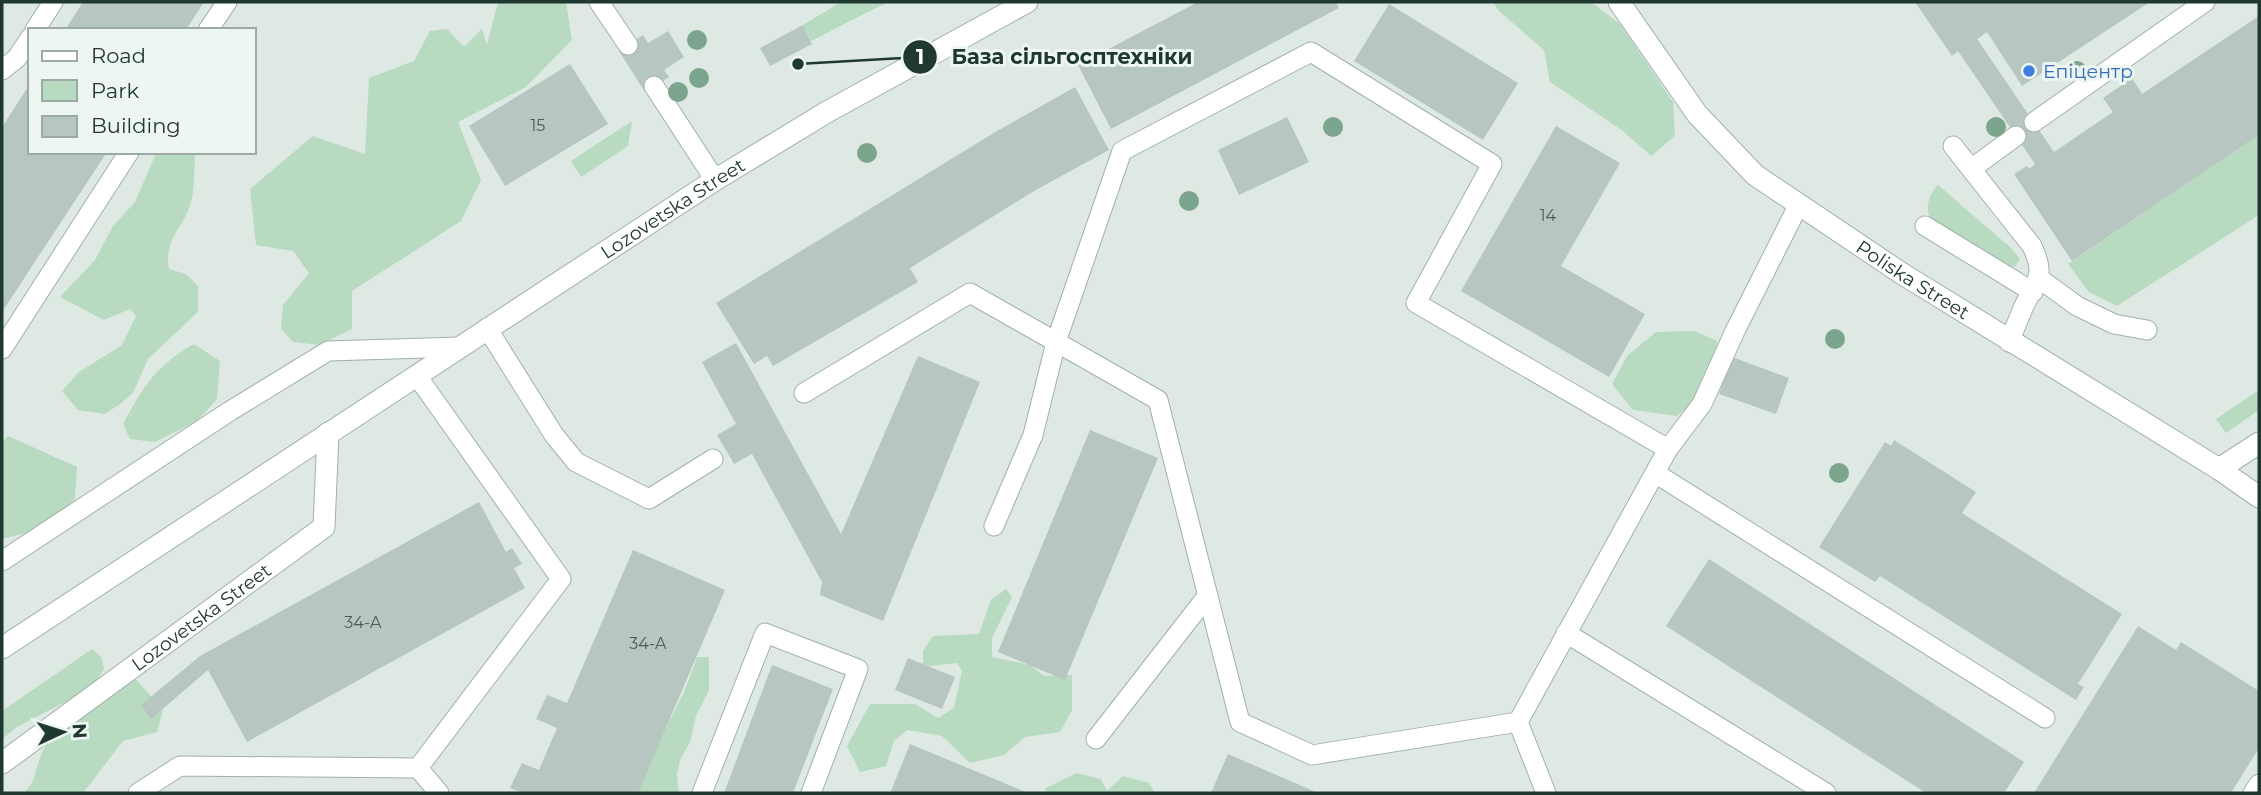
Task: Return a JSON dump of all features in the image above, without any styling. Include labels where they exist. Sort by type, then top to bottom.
[{"type":"street","name":"Lozovetska Street","points":[[2,648],[715,180],[827,112],[1027,2]]},
{"type":"street","name":"Poliska Street","points":[[1619,2],[1697,114],[1755,175],[1900,273],[2259,497]]},
{"type":"street","name":"Lozovetska Street","points":[[2,763],[324,527],[328,433]]},
{"type":"street","points":[[2219,470],[2259,443]]},
{"type":"lane","points":[[36,28],[53,2]]},
{"type":"lane","points":[[209,28],[227,2]]},
{"type":"lane","points":[[599,2],[628,45]]},
{"type":"lane","points":[[2034,122],[2205,2]]},
{"type":"lane","points":[[2,70],[17,58],[28,41]]},
{"type":"lane","points":[[994,526],[1033,435],[1056,342],[1122,151],[1311,52],[1492,164],[1416,303],[1668,449]]},
{"type":"lane","points":[[654,86],[715,180]]},
{"type":"lane","points":[[1971,169],[2016,136]]},
{"type":"lane","points":[[1952,146],[2032,246],[2039,261],[2036,285],[2009,342]]},
{"type":"lane","points":[[2,349],[128,154]]},
{"type":"lane","points":[[1518,722],[1668,449],[1702,404],[1735,331],[1799,204]]},
{"type":"lane","points":[[1925,226],[2114,324],[2147,330]]},
{"type":"lane","points":[[804,393],[970,293],[1158,400],[1240,722],[1312,755],[1518,722]]},
{"type":"lane","points":[[487,328],[554,435],[576,462],[649,499],[713,459]]},
{"type":"lane","points":[[2,561],[230,411],[328,351],[459,346]]},
{"type":"lane","points":[[417,376],[561,579],[418,768]]},
{"type":"lane","points":[[1655,473],[2045,718]]},
{"type":"lane","points":[[1096,739],[1209,596]]},
{"type":"lane","points":[[702,793],[765,633],[858,669],[811,793]]},
{"type":"lane","points":[[1566,634],[1826,793]]},
{"type":"lane","points":[[1518,722],[1546,793]]},
{"type":"lane","points":[[138,793],[180,766],[418,768],[439,793]]},
{"type":"lane","points":[[2253,793],[2259,784]]},
{"type":"green space","points":[[498,2],[566,2],[572,40],[526,87],[458,122],[481,180],[461,221],[352,291],[352,329],[319,345],[293,342],[281,329],[283,305],[309,273],[293,251],[256,245],[250,189],[313,136],[365,154],[369,78],[414,61],[430,31],[447,29],[464,47],[482,29],[487,45]]},
{"type":"green space","points":[[841,2],[888,2],[811,41],[803,25]]},
{"type":"green space","points":[[1493,2],[1591,2],[1620,24],[1673,102],[1675,136],[1651,156],[1623,131],[1550,82],[1544,50],[1499,11]]},
{"type":"green space","points":[[632,121],[628,146],[581,177],[571,161]]},
{"type":"green space","points":[[2259,135],[2259,215],[2117,306],[2089,292],[2068,264]]},
{"type":"green space","points":[[193,154],[195,157],[191,202],[172,241],[168,259],[169,269],[186,274],[198,286],[198,312],[148,359],[133,393],[119,405],[104,414],[78,410],[62,391],[79,372],[122,345],[136,316],[130,309],[104,320],[60,297],[95,260],[113,226],[135,202],[155,156]]},
{"type":"green space","points":[[1938,185],[2011,248],[2020,259],[2015,267],[2006,265],[1929,217],[1929,200]]},
{"type":"green space","points":[[1695,331],[1717,341],[1717,373],[1700,397],[1677,416],[1633,410],[1612,384],[1627,356],[1656,332]]},
{"type":"green space","points":[[194,344],[220,361],[217,399],[197,421],[155,442],[130,439],[123,424],[144,388],[169,360]]},
{"type":"green space","points":[[2259,390],[2259,410],[2226,433],[2216,419]]},
{"type":"green space","points":[[8,436],[77,467],[75,499],[42,529],[2,539],[2,442]]},
{"type":"green space","points":[[1006,589],[1012,597],[992,638],[992,657],[1030,665],[1044,676],[1072,675],[1072,710],[1060,732],[1025,737],[1004,755],[970,763],[942,736],[907,730],[894,741],[886,766],[860,772],[847,746],[870,704],[915,704],[938,718],[954,708],[962,671],[957,663],[923,667],[923,651],[933,636],[979,634],[991,600]]},
{"type":"green space","points":[[92,649],[102,658],[104,669],[92,688],[17,727],[2,739],[2,711]]},
{"type":"green space","points":[[697,657],[709,657],[709,690],[696,716],[690,742],[680,760],[677,775],[679,793],[633,793],[685,690]]},
{"type":"green space","points":[[134,677],[163,710],[157,732],[123,741],[83,793],[24,793],[32,783],[42,752],[59,725]]},
{"type":"green space","points":[[1076,773],[1101,779],[1107,791],[1123,776],[1149,783],[1155,793],[1045,793],[1046,788]]},
{"type":"building","points":[[83,2],[204,2],[187,28],[66,28]]},
{"type":"building","points":[[1198,2],[1336,2],[1339,8],[1111,129],[1078,65]]},
{"type":"building","points":[[1915,2],[2150,2],[2022,86],[1987,32],[1977,39],[2054,152],[2113,112],[2103,98],[2132,78],[2142,94],[2259,16],[2259,135],[2072,261],[2014,174],[2035,164],[1958,51],[1952,56]]},
{"type":"building","points":[[1389,4],[1518,83],[1483,140],[1354,61]]},
{"type":"building","points":[[803,25],[812,44],[770,66],[760,48]]},
{"type":"building","points":[[668,31],[684,57],[664,70],[669,77],[645,92],[619,51],[643,35],[648,43]]},
{"type":"building","points":[[570,64],[608,124],[505,186],[469,126]]},
{"type":"building","points":[[28,87],[28,154],[106,154],[2,312],[2,127]]},
{"type":"building","points":[[1075,87],[1109,150],[1034,191],[910,268],[918,282],[773,366],[767,356],[754,364],[716,303],[997,131]]},
{"type":"building","points":[[1287,117],[1309,162],[1239,195],[1218,150]]},
{"type":"building","points":[[1556,126],[1620,163],[1561,266],[1645,314],[1609,377],[1461,291]]},
{"type":"building","points":[[736,343],[841,534],[918,356],[980,382],[883,621],[820,595],[822,582],[752,454],[734,464],[717,435],[736,424],[702,362]]},
{"type":"building","points":[[1732,357],[1789,378],[1776,414],[1719,394]]},
{"type":"building","points":[[1090,430],[1158,458],[1065,680],[998,652]]},
{"type":"building","points":[[1894,440],[1976,492],[1962,513],[2122,614],[2078,684],[2084,687],[2076,700],[1880,576],[1875,582],[1819,547],[1885,442],[1891,446]]},
{"type":"building","points":[[479,502],[506,552],[512,548],[522,564],[514,568],[525,588],[247,742],[208,670],[151,719],[141,705],[200,656]]},
{"type":"building","points":[[633,550],[725,590],[638,793],[522,793],[510,788],[522,763],[539,770],[557,728],[536,719],[547,695],[567,703]]},
{"type":"building","points":[[1709,559],[2024,762],[2004,793],[1926,793],[1666,626]]},
{"type":"building","points":[[2138,626],[2176,650],[2181,642],[2259,691],[2259,748],[2231,793],[2034,793]]},
{"type":"building","points":[[908,658],[955,677],[942,709],[895,690]]},
{"type":"building","points":[[772,665],[833,689],[793,793],[724,793]]},
{"type":"building","points":[[910,744],[1028,793],[891,791]]},
{"type":"building","points":[[1228,754],[1318,793],[1211,793]]},
{"type":"place","name":"База сільгосптехніки","points":[[798,64]]},
{"type":"place","name":"Епіцентр","points":[[2029,71]]}]
